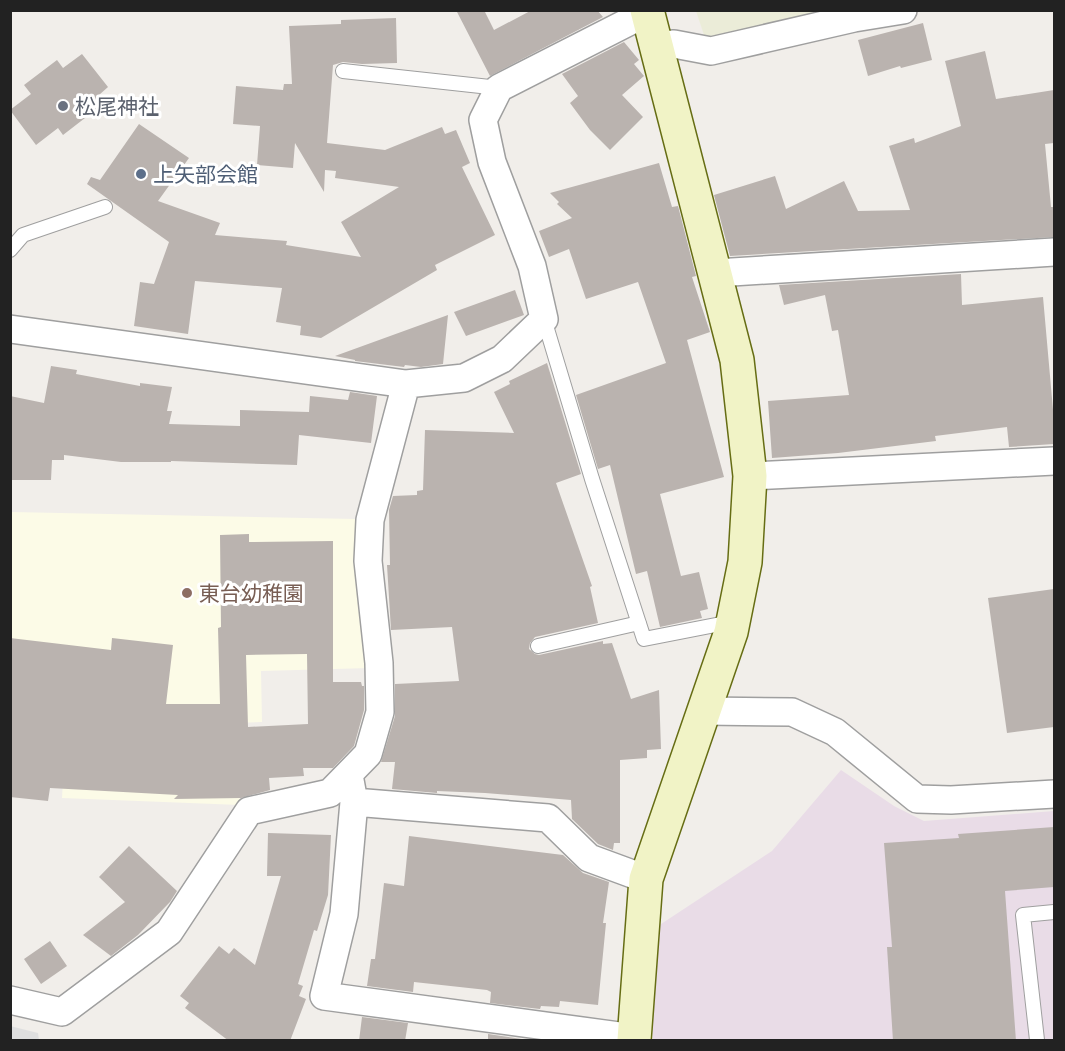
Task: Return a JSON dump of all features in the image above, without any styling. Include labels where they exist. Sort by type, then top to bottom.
[{"type":"street","points":[[656,46],[674,44],[711,51],[854,18],[903,10]]},
{"type":"street","points":[[10,329],[406,384],[464,378],[502,359],[544,319],[532,266],[492,162],[483,120],[499,88],[648,11],[737,360],[750,476],[745,562],[733,621],[646,879],[634,1039],[324,996],[344,914],[354,802],[350,775]]},
{"type":"street","points":[[716,273],[1054,252]]},
{"type":"street","points":[[10,1000],[62,1012],[169,932],[249,811],[330,793],[368,754],[380,712],[379,663],[368,561],[370,520],[406,384]]},
{"type":"street","points":[[750,476],[1054,461]]},
{"type":"street","points":[[704,711],[792,712],[835,732],[917,799],[951,800],[1054,794]]},
{"type":"street","points":[[354,802],[548,818],[589,858],[646,879]]},
{"type":"lane","points":[[343,71],[499,88]]},
{"type":"lane","points":[[10,250],[23,235],[105,207]]},
{"type":"lane","points":[[544,319],[592,479],[644,639],[733,621]]},
{"type":"lane","points":[[538,646],[639,623]]},
{"type":"lane","points":[[1036,1041],[1023,915],[1054,912]]},
{"type":"shaded area","points":[[696,11],[863,11],[722,40],[705,38]]},
{"type":"shaded area","name":"東台幼稚園","points":[[11,512],[356,519],[370,668],[261,671],[262,722],[236,723],[240,805],[62,798],[67,713],[11,707]]},
{"type":"shaded area","points":[[841,770],[894,806],[924,821],[1054,811],[1054,1040],[653,1040],[651,991],[655,928],[772,851]]},
{"type":"shaded area","points":[[10,1026],[38,1033],[39,1040],[11,1040]]},
{"type":"building","points":[[456,10],[484,10],[494,30],[532,10],[597,10],[603,17],[490,76]]},
{"type":"building","points":[[396,18],[397,63],[343,62],[333,65],[327,143],[385,150],[442,127],[445,134],[456,130],[470,163],[462,167],[495,235],[435,265],[437,270],[321,338],[300,335],[301,326],[276,322],[282,288],[195,281],[188,334],[134,326],[140,282],[154,284],[169,242],[87,184],[91,177],[100,180],[139,124],[189,158],[158,201],[220,223],[215,235],[287,241],[286,245],[361,257],[341,222],[399,187],[335,178],[336,171],[325,170],[324,192],[295,143],[293,168],[257,165],[260,126],[233,124],[236,86],[283,90],[284,84],[292,84],[289,26],[341,24],[341,20]]},
{"type":"building","points":[[923,23],[932,60],[901,68],[900,66],[868,76],[858,40]]},
{"type":"building","points":[[624,42],[639,60],[634,64],[644,76],[622,95],[643,117],[610,150],[590,130],[570,103],[578,96],[562,74]]},
{"type":"building","points":[[985,51],[996,99],[1054,90],[1054,143],[1045,144],[1051,207],[1054,207],[1054,237],[730,256],[714,195],[775,176],[786,209],[844,181],[858,211],[910,210],[889,146],[914,138],[915,143],[961,126],[945,61]]},
{"type":"building","points":[[82,54],[108,87],[99,95],[107,101],[63,135],[58,128],[36,145],[10,110],[31,94],[24,85],[57,60],[63,68]]},
{"type":"building","points":[[659,163],[672,207],[678,206],[696,276],[692,277],[710,332],[687,340],[724,477],[660,494],[681,576],[699,572],[708,609],[700,611],[702,618],[660,627],[647,571],[636,574],[610,465],[598,469],[576,395],[666,363],[638,282],[586,299],[569,249],[549,257],[539,231],[572,218],[557,204],[559,202],[550,193]]},
{"type":"building","points":[[961,274],[962,305],[1043,297],[1054,444],[1009,447],[1007,427],[935,436],[936,441],[838,453],[772,458],[768,401],[849,395],[838,330],[832,331],[825,295],[784,305],[779,285]]},
{"type":"building","points":[[515,290],[524,315],[466,336],[454,312]]},
{"type":"building","points":[[448,315],[443,364],[421,367],[405,365],[404,367],[335,356]]},
{"type":"building","points":[[547,363],[581,474],[556,483],[592,586],[590,587],[598,623],[535,637],[529,649],[539,655],[603,641],[603,644],[612,643],[631,699],[659,690],[661,749],[647,750],[647,758],[620,760],[620,843],[614,843],[613,850],[598,844],[572,819],[571,800],[392,789],[395,762],[381,762],[395,716],[395,684],[459,681],[452,627],[391,630],[387,565],[390,565],[389,510],[393,496],[417,495],[417,491],[423,490],[425,430],[514,433],[494,392],[510,384],[509,381]]},
{"type":"building","points":[[51,366],[77,370],[76,374],[140,386],[140,383],[172,387],[167,411],[172,411],[169,424],[240,426],[240,410],[309,412],[310,396],[348,400],[350,392],[377,396],[371,443],[299,435],[297,465],[171,461],[121,462],[64,455],[64,460],[52,460],[51,480],[10,480],[10,396],[44,403]]},
{"type":"building","points":[[249,534],[249,542],[333,541],[333,682],[361,682],[364,686],[364,710],[354,746],[333,768],[303,768],[304,776],[269,778],[270,790],[241,798],[174,799],[178,795],[50,788],[48,801],[10,797],[10,638],[111,650],[112,638],[173,645],[166,704],[220,704],[218,628],[221,627],[220,535]],"holes":[[[307,654],[308,724],[248,727],[246,655]]]},
{"type":"building","points":[[1054,589],[1054,727],[1007,733],[988,598]]},
{"type":"building","points":[[1054,827],[1054,887],[1005,891],[1016,1041],[893,1041],[887,947],[892,947],[884,843],[959,838],[958,834]]},
{"type":"building","points":[[268,833],[331,835],[328,895],[317,931],[314,930],[298,984],[303,986],[299,996],[306,999],[290,1041],[229,1041],[185,1008],[189,1003],[180,996],[219,946],[229,954],[234,948],[255,965],[281,876],[267,876]]},
{"type":"building","points":[[409,836],[563,855],[583,873],[609,882],[603,923],[606,923],[598,1005],[560,1001],[559,1007],[541,1006],[540,1009],[490,1003],[491,992],[487,990],[414,982],[413,992],[367,986],[371,959],[375,959],[384,883],[404,886]]},
{"type":"building","points":[[129,846],[177,891],[170,902],[138,935],[111,956],[83,935],[125,902],[99,877]]},
{"type":"building","points":[[50,941],[67,966],[41,984],[24,959]]},
{"type":"building","points":[[362,1017],[408,1023],[405,1041],[359,1041]]},
{"type":"building","points":[[488,1034],[535,1041],[488,1041]]},
{"type":"place","name":"松尾神社","points":[[63,106]]},
{"type":"place","name":"上矢部会館","points":[[141,174]]},
{"type":"place","name":"東台幼稚園","points":[[187,593]]}]
